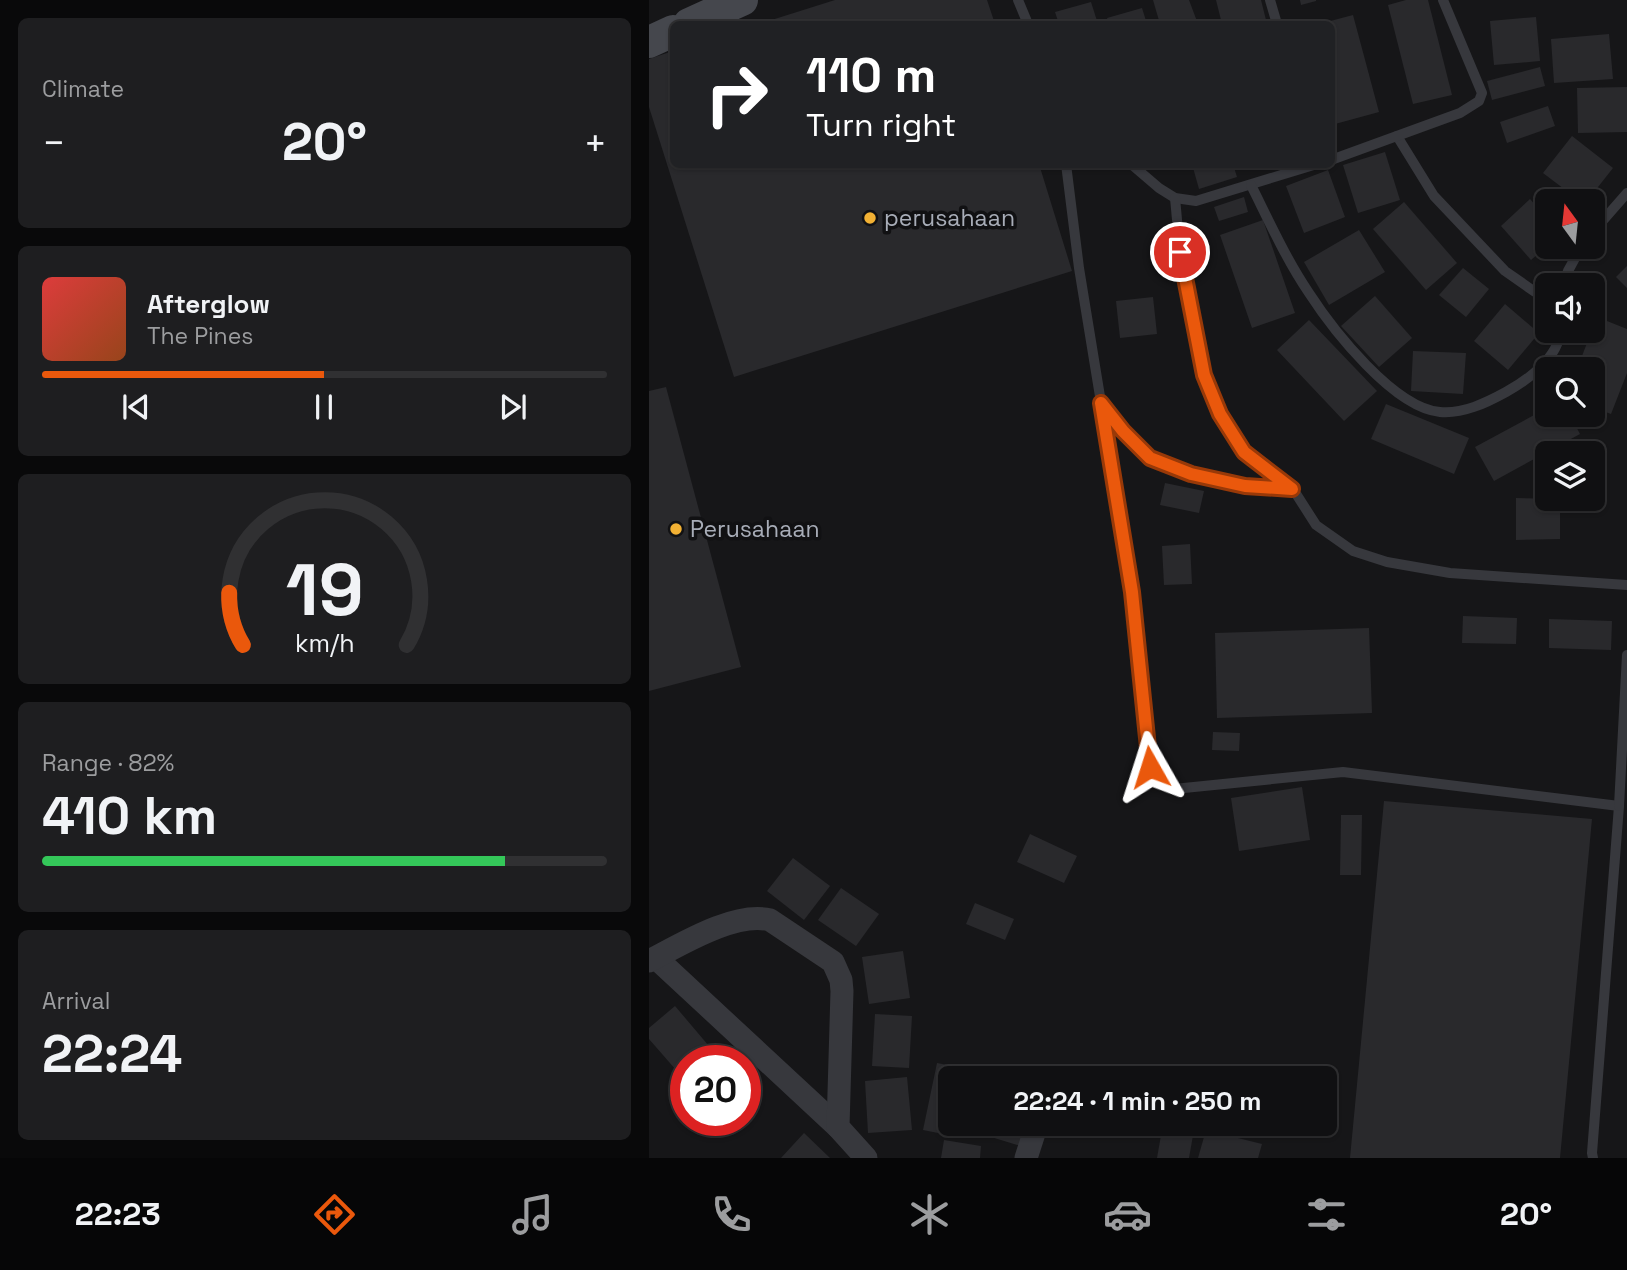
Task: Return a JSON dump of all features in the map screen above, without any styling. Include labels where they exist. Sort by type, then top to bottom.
[{"type":"street","points":[[696,21],[742,0]]},
{"type":"street","points":[[649,42],[670,32]]},
{"type":"street","points":[[839,1127],[842,991],[841,980],[833,962],[770,920],[760,918],[731,922],[652,959],[839,1127],[866,1158]]},
{"type":"street","points":[[1026,1158],[1033,1136]]},
{"type":"lane","points":[[1018,0],[1027,21]]},
{"type":"lane","points":[[1270,0],[1276,21]]},
{"type":"lane","points":[[1335,159],[1460,113],[1479,101],[1481,93],[1443,0]]},
{"type":"lane","points":[[1397,136],[1434,197],[1505,271],[1535,292]]},
{"type":"lane","points":[[1067,168],[1079,268],[1132,592],[1150,767],[1155,781],[1174,789],[1343,772],[1619,806]]},
{"type":"lane","points":[[1136,168],[1175,198],[1196,201],[1304,168]]},
{"type":"lane","points":[[1251,184],[1309,294],[1372,370],[1398,394],[1425,409],[1441,412],[1461,411],[1488,401],[1516,387],[1549,360],[1558,343]]},
{"type":"lane","points":[[1605,218],[1627,193]]},
{"type":"lane","points":[[1175,198],[1180,252],[1197,344],[1204,375],[1220,414],[1244,452],[1292,489],[1316,525],[1353,551],[1387,562],[1450,573],[1627,585]]},
{"type":"lane","points":[[1101,403],[1123,431],[1150,458],[1191,474],[1245,486],[1292,489]]},
{"type":"lane","points":[[1593,1158],[1622,837],[1619,806],[1627,655]]},
{"type":"building","points":[[835,0],[987,0],[994,21],[768,21]]},
{"type":"building","points":[[1153,0],[1189,0],[1197,21],[1159,21]]},
{"type":"building","points":[[1216,0],[1261,0],[1266,21],[1221,21]]},
{"type":"building","points":[[1300,0],[1316,0],[1316,1],[1301,5]]},
{"type":"building","points":[[1406,0],[1428,0],[1452,95],[1413,104],[1388,5]]},
{"type":"building","points":[[1091,2],[1097,21],[1058,21],[1055,12]]},
{"type":"building","points":[[1142,8],[1146,21],[1108,21],[1107,18]]},
{"type":"building","points":[[1353,15],[1379,112],[1335,124],[1335,21],[1330,21]]},
{"type":"building","points":[[1536,17],[1540,61],[1494,65],[1490,21]]},
{"type":"building","points":[[1609,34],[1613,79],[1554,83],[1551,39]]},
{"type":"building","name":"perusahaan","points":[[670,52],[670,168],[1040,168],[1072,271],[734,377],[649,107],[649,59]]},
{"type":"building","points":[[1540,67],[1545,86],[1492,100],[1487,81]]},
{"type":"building","points":[[1627,87],[1627,132],[1578,133],[1577,88]]},
{"type":"building","points":[[1548,106],[1555,126],[1507,143],[1500,122]]},
{"type":"building","points":[[1572,136],[1613,168],[1596,189],[1564,189],[1543,173]]},
{"type":"building","points":[[1385,152],[1400,200],[1358,213],[1343,165]]},
{"type":"building","points":[[1193,168],[1234,168],[1237,177],[1199,189]]},
{"type":"building","points":[[1328,170],[1345,217],[1304,233],[1286,186]]},
{"type":"building","points":[[1244,197],[1248,212],[1219,221],[1214,207]]},
{"type":"building","points":[[1530,199],[1535,205],[1535,256],[1531,260],[1501,226]]},
{"type":"building","points":[[1404,202],[1457,263],[1426,290],[1373,229]]},
{"type":"building","points":[[1263,220],[1295,313],[1252,328],[1220,235]]},
{"type":"building","points":[[1359,230],[1385,272],[1329,305],[1304,262]]},
{"type":"building","points":[[1627,266],[1627,288],[1616,277]]},
{"type":"building","points":[[1463,268],[1489,289],[1466,317],[1439,295]]},
{"type":"building","points":[[1375,296],[1412,338],[1379,367],[1341,326]]},
{"type":"building","points":[[1153,297],[1157,334],[1120,338],[1116,301]]},
{"type":"building","points":[[1505,304],[1535,330],[1535,338],[1508,370],[1474,341]]},
{"type":"building","points":[[1309,320],[1377,391],[1344,421],[1277,350]]},
{"type":"building","points":[[1605,320],[1627,329],[1627,373],[1611,414],[1605,412],[1605,357],[1582,357],[1587,343],[1605,343]]},
{"type":"building","points":[[1413,351],[1466,353],[1463,394],[1411,391]]},
{"type":"building","name":"Perusahaan","points":[[666,387],[741,667],[649,691],[649,391]]},
{"type":"building","points":[[1386,404],[1469,438],[1454,474],[1371,439]]},
{"type":"building","points":[[1535,414],[1535,427],[1576,427],[1580,434],[1567,441],[1535,441],[1535,459],[1494,481],[1475,447]]},
{"type":"building","points":[[1165,483],[1204,491],[1199,513],[1160,505]]},
{"type":"building","points":[[1516,498],[1535,498],[1535,511],[1560,511],[1560,539],[1516,540]]},
{"type":"building","points":[[1190,544],[1192,584],[1164,585],[1162,546]]},
{"type":"building","points":[[1463,616],[1517,618],[1516,644],[1462,643]]},
{"type":"building","points":[[1549,619],[1612,621],[1611,650],[1549,648]]},
{"type":"building","points":[[1369,628],[1372,713],[1217,718],[1215,633]]},
{"type":"building","points":[[1213,732],[1240,733],[1239,751],[1212,750]]},
{"type":"building","points":[[1302,787],[1310,840],[1239,851],[1231,798]]},
{"type":"building","points":[[1384,801],[1592,819],[1560,1158],[1350,1158]]},
{"type":"building","points":[[1341,815],[1362,815],[1361,875],[1340,875]]},
{"type":"building","points":[[1030,834],[1077,856],[1064,883],[1017,862]]},
{"type":"building","points":[[793,858],[830,886],[804,920],[767,891]]},
{"type":"building","points":[[841,888],[879,914],[856,946],[818,920]]},
{"type":"building","points":[[975,903],[1014,919],[1005,940],[966,924]]},
{"type":"building","points":[[903,951],[910,998],[869,1004],[862,957]]},
{"type":"building","points":[[675,1006],[708,1045],[670,1045],[670,1063],[649,1039],[649,1028]]},
{"type":"building","points":[[875,1014],[912,1016],[909,1068],[872,1066]]},
{"type":"building","points":[[937,1063],[953,1066],[938,1066],[938,1133],[923,1130]]},
{"type":"building","points":[[907,1077],[912,1130],[868,1133],[865,1081]]},
{"type":"building","points":[[804,1133],[830,1158],[781,1158]]},
{"type":"building","points":[[988,1136],[1027,1136],[1024,1147]]},
{"type":"building","points":[[1161,1136],[1193,1136],[1189,1158],[1157,1158]]},
{"type":"building","points":[[1204,1136],[1230,1136],[1262,1144],[1258,1158],[1198,1158]]},
{"type":"building","points":[[944,1140],[981,1146],[980,1158],[941,1158]]},
{"type":"place","name":"perusahaan","points":[[870,218]]},
{"type":"place","name":"Perusahaan","points":[[676,529]]},
{"type":"route","points":[[1150,767],[1132,592],[1101,403],[1123,431],[1150,458],[1191,474],[1245,486],[1292,489],[1244,452],[1220,414],[1204,375],[1180,252]]}]
